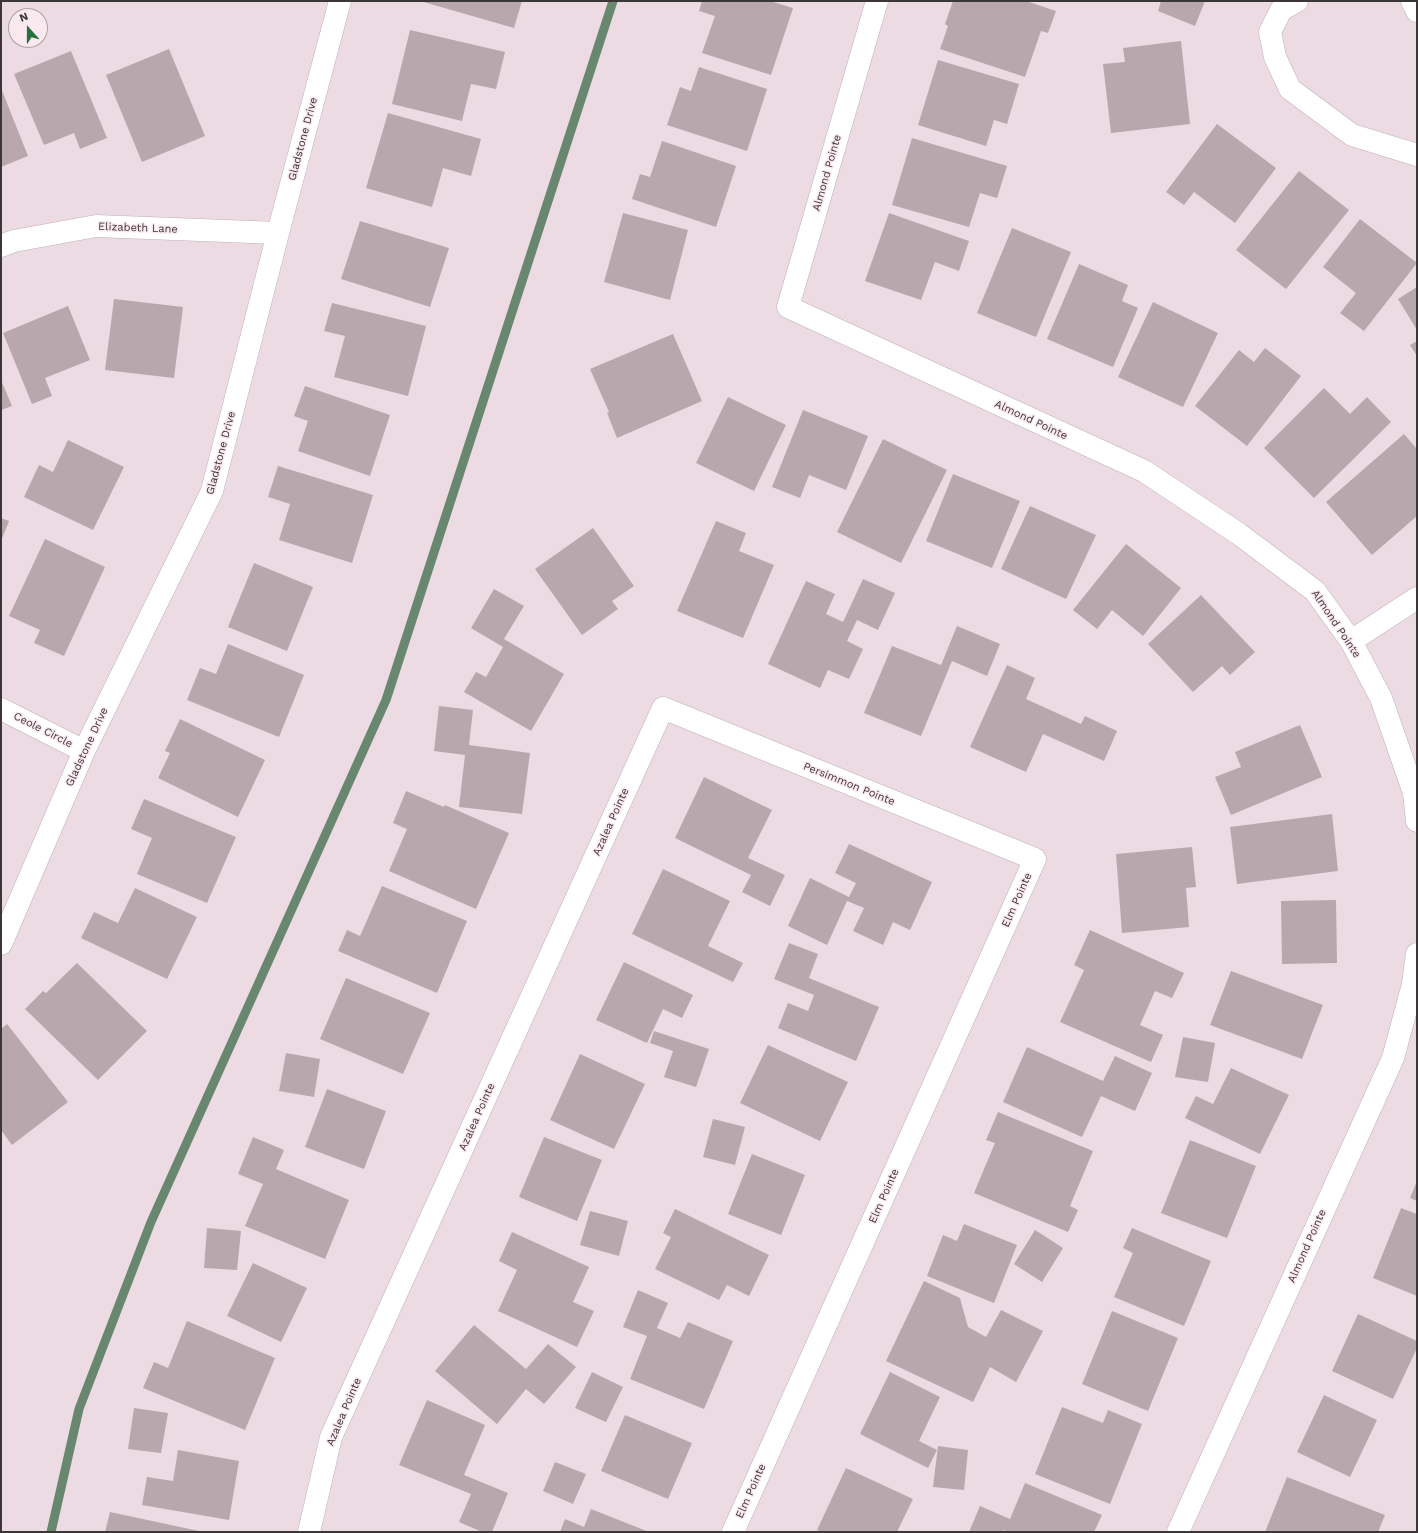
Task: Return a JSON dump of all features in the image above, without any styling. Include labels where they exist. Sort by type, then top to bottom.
[{"type":"street","name":"Gladstone Drive","points":[[1,944],[84,750],[212,491],[278,233],[340,1]]},
{"type":"street","name":"Almond Pointe","points":[[877,1],[788,307],[1144,471],[1239,534],[1315,590],[1351,641],[1381,698],[1414,793],[1417,821]]},
{"type":"street","points":[[1297,1],[1281,10],[1270,32],[1275,57],[1290,89],[1352,135],[1417,155]]},
{"type":"street","points":[[1412,1],[1417,11]]},
{"type":"street","name":"Elizabeth Lane","points":[[1,246],[14,241],[96,226],[278,233]]},
{"type":"street","points":[[1351,641],[1417,598]]},
{"type":"street","name":"Persimmon Pointe","points":[[663,708],[1035,859]]},
{"type":"street","name":"Azalea Pointe","points":[[309,1532],[331,1437],[663,708]]},
{"type":"street","name":"Ceole Circle","points":[[1,709],[84,750]]},
{"type":"street","name":"Elm Pointe","points":[[733,1532],[1035,859]]},
{"type":"street","name":"Almond Pointe","points":[[1178,1532],[1393,1058],[1413,984],[1417,954]]},
{"type":"building","points":[[420,1],[522,1],[514,28]]},
{"type":"building","points":[[702,1],[770,1],[793,8],[771,75],[702,53],[715,16],[699,11]]},
{"type":"building","points":[[953,1],[1026,1],[1056,11],[1048,33],[1041,31],[1025,77],[940,49],[948,26],[945,24]]},
{"type":"building","points":[[1161,1],[1205,1],[1195,26],[1158,11]]},
{"type":"building","points":[[410,30],[505,52],[496,89],[471,84],[462,121],[392,104]]},
{"type":"building","points":[[1181,41],[1190,124],[1111,133],[1103,64],[1125,62],[1123,48]]},
{"type":"building","points":[[169,49],[205,136],[142,162],[106,75]]},
{"type":"building","points":[[71,51],[107,138],[80,149],[74,133],[44,145],[14,74]]},
{"type":"building","points":[[938,60],[1019,84],[1007,124],[994,120],[986,146],[918,125]]},
{"type":"building","points":[[699,67],[767,89],[747,151],[667,125],[680,87],[691,91]]},
{"type":"building","points":[[1,88],[28,156],[1,167]]},
{"type":"building","points":[[388,113],[481,139],[471,176],[443,168],[432,207],[366,188]]},
{"type":"building","points":[[1217,124],[1276,168],[1235,223],[1194,192],[1184,205],[1166,192]]},
{"type":"building","points":[[912,138],[1007,166],[997,198],[980,193],[969,227],[892,205]]},
{"type":"building","points":[[662,141],[736,166],[716,227],[632,199],[640,174],[650,177]]},
{"type":"building","points":[[1299,171],[1349,210],[1286,289],[1236,250]]},
{"type":"building","points":[[623,213],[688,230],[670,300],[604,282]]},
{"type":"building","points":[[889,213],[969,241],[959,271],[935,262],[921,300],[865,281]]},
{"type":"building","points":[[1360,219],[1417,263],[1364,331],[1340,313],[1356,293],[1323,267]]},
{"type":"building","points":[[360,221],[449,248],[430,307],[341,279]]},
{"type":"building","points":[[1012,228],[1071,252],[1036,337],[977,313]]},
{"type":"building","points":[[1079,264],[1128,285],[1122,301],[1138,308],[1113,367],[1047,339]]},
{"type":"building","points":[[1417,287],[1417,330],[1398,299]]},
{"type":"building","points":[[114,299],[183,307],[174,378],[105,370]]},
{"type":"building","points":[[1153,302],[1218,333],[1183,407],[1118,377]]},
{"type":"building","points":[[332,303],[426,326],[408,396],[334,377],[345,336],[324,331]]},
{"type":"building","points":[[68,306],[90,360],[45,378],[52,396],[32,404],[3,333]]},
{"type":"building","points":[[673,334],[702,401],[617,438],[607,413],[609,412],[590,369]]},
{"type":"building","points":[[1417,341],[1417,356],[1410,345]]},
{"type":"building","points":[[1265,348],[1301,376],[1247,446],[1195,406],[1239,350],[1254,362]]},
{"type":"building","points":[[1,380],[12,406],[1,410]]},
{"type":"building","points":[[305,386],[390,415],[370,476],[298,451],[308,421],[294,416]]},
{"type":"building","points":[[1324,388],[1350,414],[1367,397],[1391,422],[1314,498],[1264,448]]},
{"type":"building","points":[[728,397],[786,425],[754,491],[696,463]]},
{"type":"building","points":[[803,410],[868,436],[846,490],[809,475],[800,498],[772,487]]},
{"type":"building","points":[[1404,434],[1417,449],[1417,516],[1372,555],[1326,502]]},
{"type":"building","points":[[883,439],[947,470],[901,563],[837,532]]},
{"type":"building","points":[[68,440],[124,467],[93,530],[24,497],[39,465],[53,472]]},
{"type":"building","points":[[278,466],[373,495],[352,563],[279,540],[290,504],[268,497]]},
{"type":"building","points":[[953,474],[1020,501],[992,568],[926,541]]},
{"type":"building","points":[[1030,506],[1096,535],[1066,599],[1001,569]]},
{"type":"building","points":[[1,518],[9,521],[1,541]]},
{"type":"building","points":[[716,521],[746,533],[739,551],[774,565],[743,638],[677,611]]},
{"type":"building","points":[[593,528],[634,586],[612,601],[618,609],[582,635],[535,569]]},
{"type":"building","points":[[45,539],[105,567],[64,656],[34,643],[40,630],[9,616]]},
{"type":"building","points":[[1126,544],[1181,588],[1143,636],[1112,610],[1097,629],[1073,610]]},
{"type":"building","points":[[254,563],[313,587],[287,651],[228,627]]},
{"type":"building","points":[[863,579],[895,593],[878,630],[857,620],[847,641],[863,649],[849,679],[828,670],[820,688],[768,664],[806,581],[835,594],[826,614],[843,622]]},
{"type":"building","points":[[494,589],[524,606],[504,639],[564,674],[531,731],[464,692],[476,672],[486,677],[503,647],[471,628]]},
{"type":"building","points":[[1201,595],[1255,652],[1230,675],[1222,666],[1193,692],[1148,644]]},
{"type":"building","points":[[957,626],[1000,644],[987,676],[952,661],[921,736],[864,713],[892,646],[941,665]]},
{"type":"building","points":[[228,644],[304,675],[279,737],[187,700],[200,668],[216,674]]},
{"type":"building","points":[[1007,665],[1035,678],[1026,699],[1081,724],[1085,716],[1117,731],[1104,761],[1043,734],[1026,772],[970,747]]},
{"type":"building","points":[[439,706],[473,710],[469,745],[530,753],[522,814],[459,807],[465,755],[434,751]]},
{"type":"building","points":[[180,719],[265,760],[238,817],[158,778],[170,753],[165,751]]},
{"type":"building","points":[[1300,725],[1322,777],[1231,815],[1215,777],[1241,767],[1235,752]]},
{"type":"building","points":[[704,777],[772,810],[748,858],[785,875],[770,906],[742,892],[751,875],[675,838]]},
{"type":"building","points":[[406,791],[444,807],[445,805],[509,833],[476,909],[389,871],[407,829],[393,823]]},
{"type":"building","points":[[144,799],[236,837],[207,903],[137,874],[152,838],[131,829]]},
{"type":"building","points":[[1332,814],[1338,871],[1237,884],[1230,827]]},
{"type":"building","points":[[849,844],[932,882],[910,930],[893,922],[883,945],[853,931],[864,908],[847,901],[827,945],[788,926],[810,878],[849,897],[856,883],[835,873]]},
{"type":"building","points":[[1192,847],[1196,887],[1186,888],[1189,927],[1122,933],[1116,854]]},
{"type":"building","points":[[663,869],[730,901],[708,946],[743,963],[733,982],[632,934]]},
{"type":"building","points":[[382,886],[467,921],[437,993],[338,951],[347,930],[360,936]]},
{"type":"building","points":[[135,888],[197,917],[167,979],[81,938],[94,912],[118,923]]},
{"type":"building","points":[[1336,900],[1337,963],[1282,964],[1281,901]]},
{"type":"building","points":[[1090,930],[1184,973],[1172,998],[1155,991],[1140,1025],[1163,1035],[1151,1062],[1060,1022],[1084,970],[1074,965]]},
{"type":"building","points":[[789,943],[818,954],[809,978],[879,1007],[856,1061],[778,1028],[788,1003],[808,1011],[814,995],[774,979]]},
{"type":"building","points":[[624,962],[693,995],[682,1018],[663,1009],[647,1043],[596,1020]]},
{"type":"building","points":[[77,963],[147,1031],[98,1080],[25,1009],[43,991],[46,993]]},
{"type":"building","points":[[1231,971],[1323,1005],[1302,1059],[1210,1025]]},
{"type":"building","points":[[346,978],[430,1013],[403,1074],[320,1039]]},
{"type":"building","points":[[7,1024],[68,1102],[12,1145],[1,1130],[1,1029]]},
{"type":"building","points":[[654,1031],[709,1049],[696,1087],[664,1077],[673,1051],[650,1043]]},
{"type":"building","points":[[1183,1037],[1215,1043],[1208,1082],[1175,1077]]},
{"type":"building","points":[[768,1045],[848,1082],[820,1141],[740,1103]]},
{"type":"building","points":[[1027,1047],[1103,1081],[1115,1056],[1152,1073],[1135,1111],[1101,1096],[1082,1137],[1003,1102]]},
{"type":"building","points":[[286,1053],[320,1059],[314,1097],[279,1091]]},
{"type":"building","points":[[580,1054],[645,1084],[614,1149],[550,1120]]},
{"type":"building","points":[[1231,1068],[1289,1095],[1260,1154],[1185,1118],[1196,1096],[1213,1104]]},
{"type":"building","points":[[327,1089],[386,1111],[364,1169],[305,1147]]},
{"type":"building","points":[[998,1112],[1093,1151],[1070,1206],[1078,1210],[1068,1232],[974,1193],[995,1143],[986,1140]]},
{"type":"building","points":[[713,1119],[745,1127],[735,1165],[703,1157]]},
{"type":"building","points":[[253,1137],[284,1150],[276,1169],[349,1200],[325,1259],[245,1226],[263,1184],[238,1174]]},
{"type":"building","points":[[544,1137],[602,1160],[577,1221],[519,1197]]},
{"type":"building","points":[[1190,1140],[1256,1166],[1227,1238],[1161,1213]]},
{"type":"building","points":[[752,1154],[805,1175],[781,1235],[728,1214]]},
{"type":"building","points":[[1417,1181],[1417,1201],[1410,1198]]},
{"type":"building","points":[[1401,1208],[1417,1214],[1417,1296],[1373,1278]]},
{"type":"building","points":[[675,1209],[769,1255],[749,1296],[727,1285],[719,1300],[655,1269],[671,1237],[663,1233]]},
{"type":"building","points":[[590,1211],[628,1221],[619,1256],[580,1245]]},
{"type":"building","points":[[964,1224],[1017,1245],[994,1303],[927,1276],[943,1235],[957,1241]]},
{"type":"building","points":[[207,1228],[241,1231],[237,1270],[204,1268]]},
{"type":"building","points":[[1132,1228],[1211,1261],[1184,1326],[1114,1297],[1133,1253],[1123,1248]]},
{"type":"building","points":[[1035,1230],[1063,1248],[1042,1282],[1014,1264]]},
{"type":"building","points":[[512,1232],[589,1267],[573,1302],[594,1311],[577,1347],[498,1311],[517,1270],[499,1261]]},
{"type":"building","points":[[253,1263],[307,1288],[281,1342],[227,1316]]},
{"type":"building","points":[[924,1281],[960,1298],[968,1327],[986,1337],[1001,1310],[1043,1331],[1016,1382],[990,1367],[973,1402],[886,1361]]},
{"type":"building","points":[[638,1290],[668,1303],[657,1328],[680,1338],[688,1322],[733,1341],[704,1409],[630,1379],[647,1336],[623,1327]]},
{"type":"building","points":[[1112,1311],[1178,1338],[1148,1411],[1082,1384]]},
{"type":"building","points":[[1358,1314],[1417,1341],[1417,1348],[1393,1399],[1332,1371]]},
{"type":"building","points":[[187,1321],[275,1358],[245,1430],[143,1388],[154,1362],[168,1368]]},
{"type":"building","points":[[474,1325],[526,1369],[548,1344],[576,1367],[544,1404],[526,1389],[497,1424],[435,1371]]},
{"type":"building","points":[[592,1372],[623,1387],[606,1422],[575,1408]]},
{"type":"building","points":[[890,1372],[940,1397],[919,1441],[937,1450],[928,1468],[860,1434]]},
{"type":"building","points":[[1324,1395],[1377,1420],[1350,1477],[1297,1452]]},
{"type":"building","points":[[427,1400],[485,1425],[464,1475],[508,1493],[492,1532],[482,1532],[459,1522],[471,1494],[399,1465]]},
{"type":"building","points":[[1062,1407],[1103,1423],[1108,1410],[1142,1424],[1110,1504],[1035,1474]]},
{"type":"building","points":[[134,1408],[168,1413],[161,1453],[128,1449]]},
{"type":"building","points":[[625,1415],[692,1443],[668,1499],[601,1471]]},
{"type":"building","points":[[938,1446],[968,1450],[964,1490],[933,1487]]},
{"type":"building","points":[[178,1450],[239,1461],[229,1520],[142,1505],[147,1477],[173,1481]]},
{"type":"building","points":[[555,1462],[586,1474],[573,1504],[543,1491]]},
{"type":"building","points":[[846,1468],[913,1499],[897,1532],[821,1532],[817,1530]]},
{"type":"building","points":[[1287,1477],[1385,1515],[1378,1532],[1265,1532]]},
{"type":"building","points":[[1025,1483],[1102,1515],[1094,1532],[1008,1532],[1003,1530],[1003,1532],[969,1532],[980,1506],[1010,1519]]},
{"type":"building","points":[[591,1509],[649,1532],[560,1532],[565,1519],[584,1527]]},
{"type":"building","points":[[110,1512],[199,1531],[199,1532],[105,1532]]},
{"type":"waterway","points":[[51,1532],[79,1409],[151,1222],[386,700],[613,1]]}]
